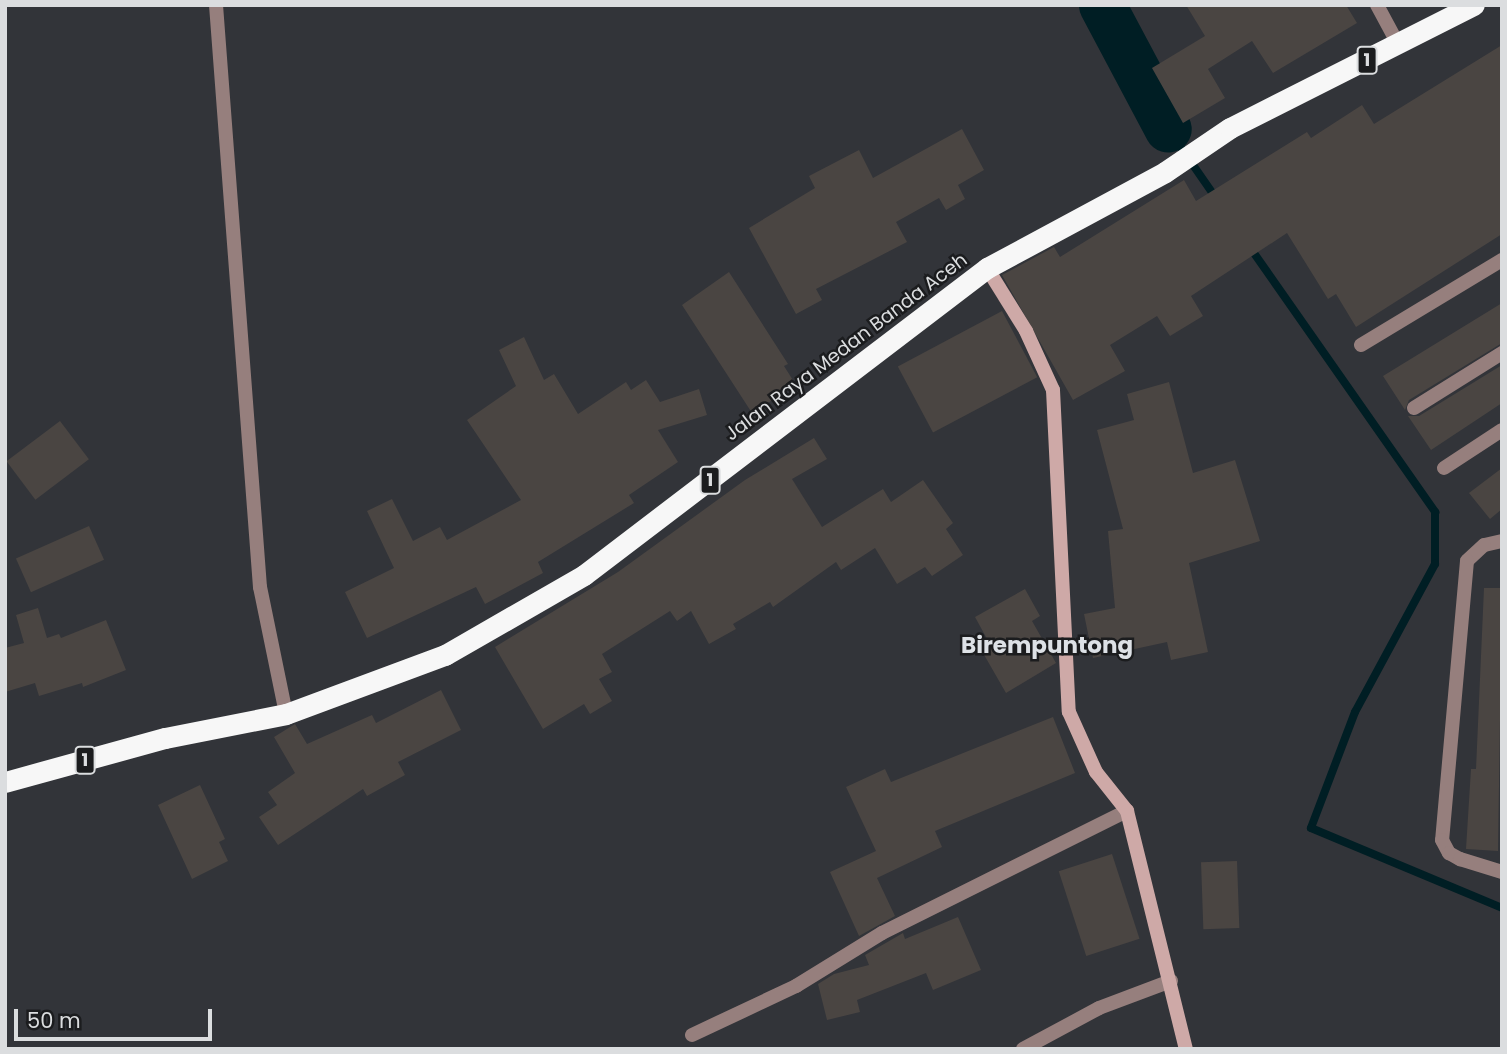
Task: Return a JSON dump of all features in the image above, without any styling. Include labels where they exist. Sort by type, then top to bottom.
[{"type":"highway","name":"Jalan Raya Medan Banda Aceh","points":[[5,782],[166,738],[286,714],[445,655],[584,575],[987,268],[1165,172],[1230,128],[1474,5]]},
{"type":"street","points":[[216,5],[260,587],[286,714]]},
{"type":"street","points":[[1377,5],[1398,44]]},
{"type":"street","points":[[1361,345],[1502,260]]},
{"type":"street","points":[[987,268],[1026,331],[1053,390],[1069,712],[1096,772],[1128,811],[1186,1049]]},
{"type":"street","points":[[1414,408],[1502,353]]},
{"type":"street","points":[[1444,468],[1502,430]]},
{"type":"street","points":[[1502,541],[1484,545],[1467,561],[1442,840],[1449,853],[1460,859],[1502,872]]},
{"type":"street","points":[[692,1035],[796,986],[882,933],[1128,811]]},
{"type":"street","points":[[1023,1049],[1099,1008],[1171,981]]},
{"type":"building","points":[[1186,5],[1346,5],[1357,23],[1273,73],[1252,41],[1208,69],[1225,98],[1183,123],[1152,68],[1205,36]]},
{"type":"building","points":[[1502,45],[1502,234],[1356,327],[1336,294],[1328,299],[1287,233],[1191,296],[1203,316],[1170,336],[1157,316],[1110,345],[1125,371],[1073,400],[1002,275],[1054,247],[1060,257],[1184,180],[1196,201],[1307,132],[1311,138],[1362,105],[1374,124]]},
{"type":"building","points":[[962,129],[984,170],[958,185],[965,199],[946,210],[939,198],[896,222],[907,242],[816,289],[822,300],[796,314],[749,228],[815,188],[809,176],[859,150],[873,178]]},
{"type":"building","points":[[729,272],[788,364],[784,366],[796,385],[752,413],[682,305]]},
{"type":"building","points":[[1502,303],[1502,343],[1409,400],[1405,410],[1383,376]]},
{"type":"building","points":[[1002,311],[1037,377],[933,433],[898,366]]},
{"type":"building","points":[[524,337],[544,380],[554,374],[578,414],[626,382],[631,390],[646,380],[660,402],[699,389],[707,415],[658,430],[678,462],[629,495],[634,503],[538,562],[543,573],[485,604],[476,587],[367,638],[345,592],[394,568],[367,511],[392,499],[413,541],[440,527],[447,540],[521,500],[467,420],[516,386],[499,350]]},
{"type":"building","points":[[1502,365],[1502,403],[1431,450],[1408,416],[1419,416]]},
{"type":"building","points":[[1169,382],[1193,473],[1235,460],[1260,541],[1189,563],[1208,652],[1171,660],[1167,642],[1093,658],[1084,614],[1115,608],[1108,531],[1123,529],[1097,430],[1134,420],[1127,394]]},
{"type":"building","points":[[60,421],[89,459],[35,500],[6,461]]},
{"type":"building","points":[[814,438],[827,459],[792,479],[822,527],[883,489],[891,502],[923,480],[953,523],[946,529],[963,555],[932,576],[925,567],[897,584],[875,548],[841,570],[836,562],[773,607],[770,602],[733,624],[736,629],[709,644],[691,611],[677,621],[670,611],[602,654],[612,672],[599,679],[612,701],[590,714],[584,704],[543,729],[495,647],[618,572],[745,480]]},
{"type":"building","points":[[1502,468],[1502,509],[1490,519],[1469,493]]},
{"type":"building","points":[[89,526],[104,560],[31,592],[16,559]]},
{"type":"building","points":[[1484,588],[1502,588],[1498,851],[1466,849],[1471,769],[1476,769]]},
{"type":"building","points":[[1025,589],[1040,616],[1032,621],[1056,663],[1006,693],[983,653],[992,648],[975,617]]},
{"type":"building","points":[[38,608],[47,638],[59,634],[61,638],[106,620],[126,670],[83,687],[82,683],[39,696],[35,683],[5,692],[5,648],[24,643],[16,615]]},
{"type":"building","points":[[441,690],[461,730],[398,762],[405,775],[367,796],[363,789],[278,845],[259,817],[277,805],[268,792],[295,773],[274,737],[295,724],[307,744],[372,715],[376,723]]},
{"type":"building","points":[[1053,717],[1075,773],[935,831],[942,847],[877,878],[895,916],[859,936],[830,872],[876,851],[846,787],[885,769],[891,782]]},
{"type":"building","points":[[200,785],[225,839],[219,842],[228,861],[192,879],[158,805]]},
{"type":"building","points":[[1112,854],[1140,939],[1086,956],[1059,871]]},
{"type":"building","points":[[1237,861],[1239,928],[1203,929],[1201,862]]},
{"type":"building","points":[[958,917],[981,970],[933,990],[926,973],[857,1000],[860,1012],[827,1020],[818,984],[834,974],[869,965],[865,955],[903,933],[905,939]]},
{"type":"waterway","points":[[1102,5],[1168,129]]},
{"type":"waterway","points":[[1168,129],[1216,198]]},
{"type":"waterway","points":[[1249,246],[1435,512],[1435,564],[1355,712],[1311,828],[1502,908]]},
{"type":"district","name":"Birempuntong","points":[[1047,645]]}]
